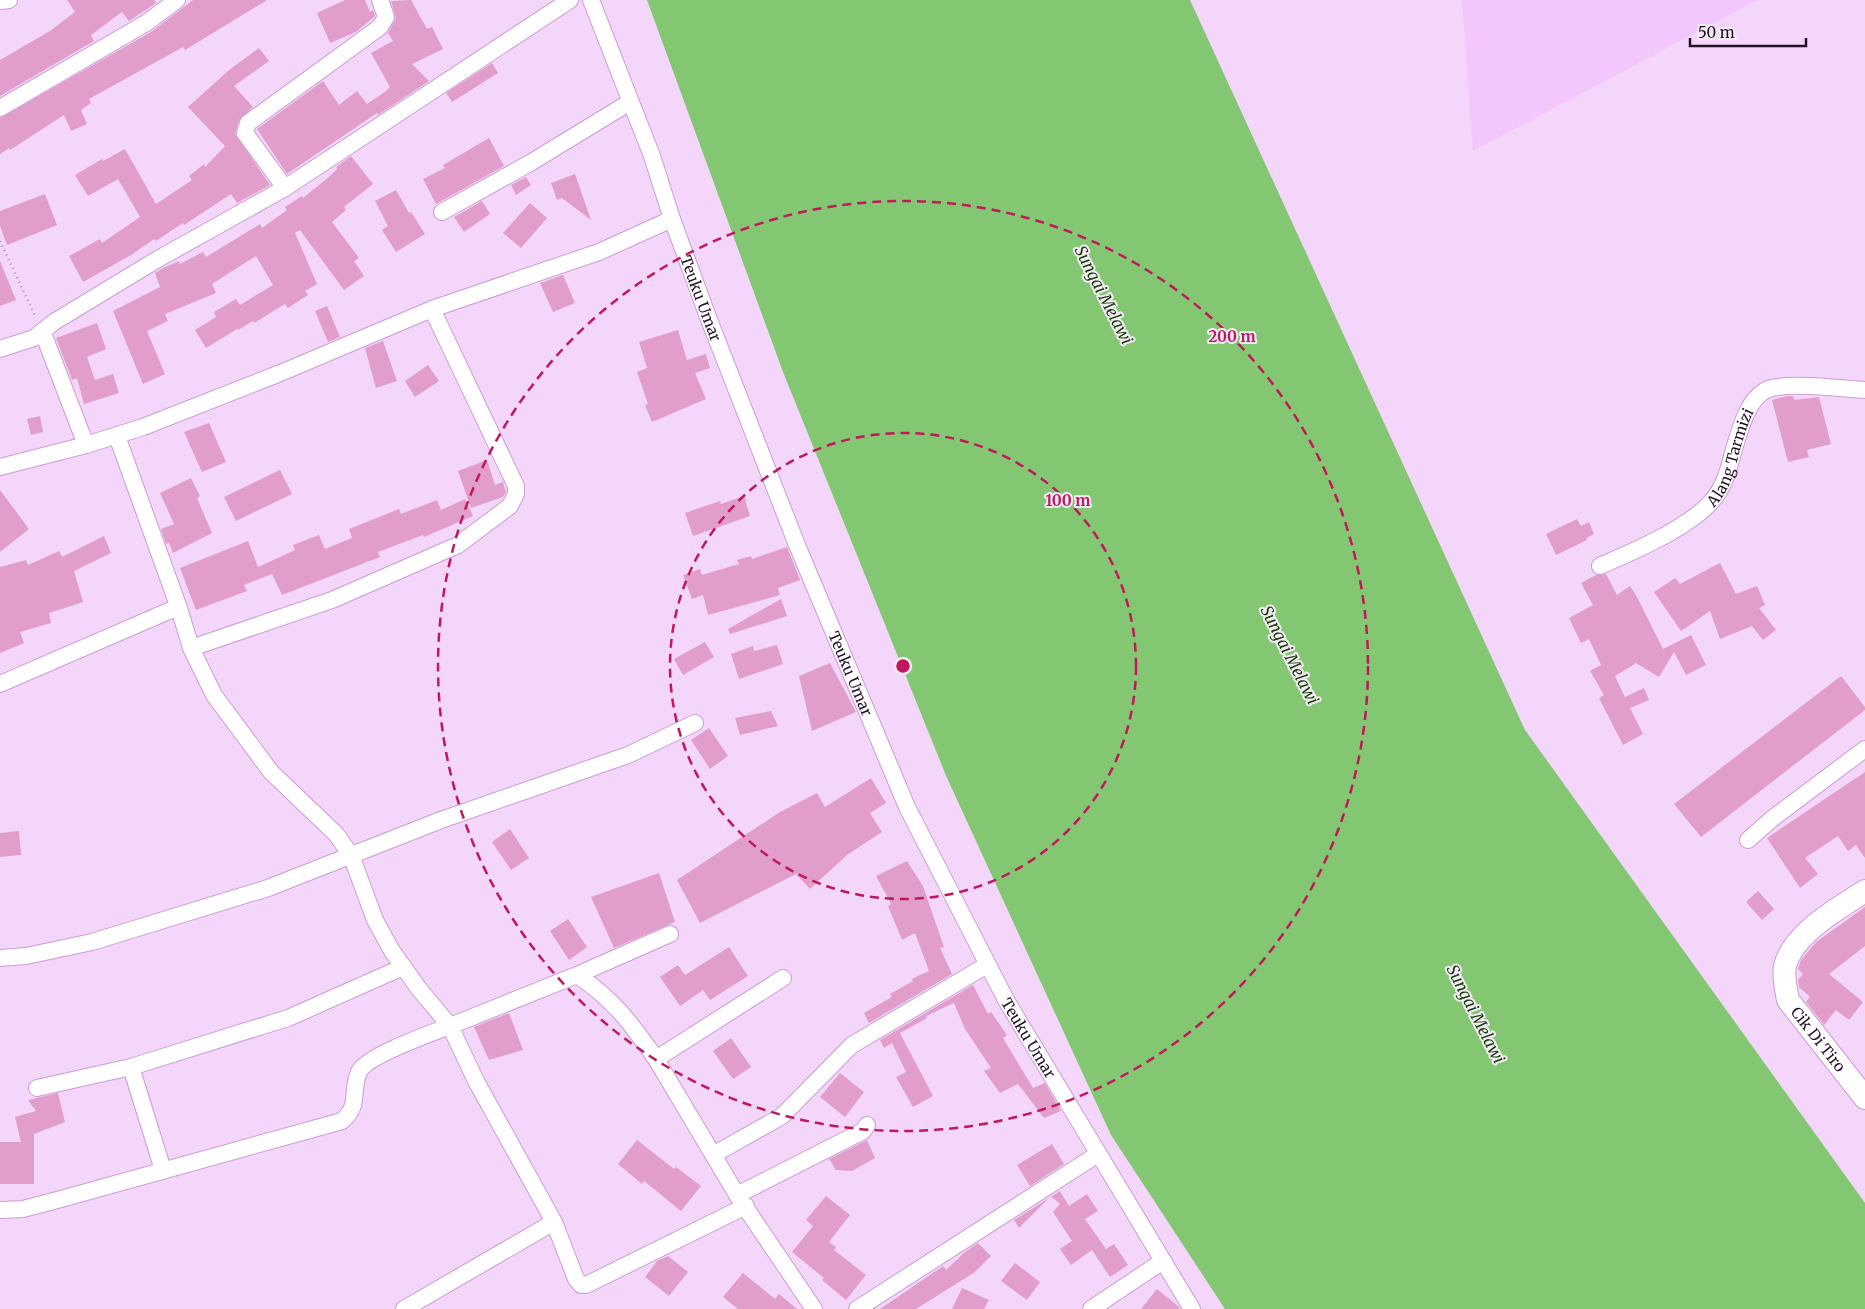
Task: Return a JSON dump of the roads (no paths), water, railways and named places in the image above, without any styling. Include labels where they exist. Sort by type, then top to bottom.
[{"type":"street","points":[[0,1],[10,0]]},
{"type":"street","points":[[0,108],[146,23],[177,0]]},
{"type":"street","points":[[285,188],[245,133],[248,123],[380,27],[386,17],[380,0]]},
{"type":"street","points":[[0,349],[43,333],[54,322],[158,259],[285,188],[570,0]]},
{"type":"street","name":"Teuku Umar","points":[[591,0],[652,156],[672,219],[797,545],[907,807],[987,965],[1192,1309]]},
{"type":"street","points":[[442,212],[630,102]]},
{"type":"street","points":[[0,467],[117,436],[278,374],[432,309],[599,252],[672,219]]},
{"type":"street","points":[[191,648],[332,600],[458,545],[510,506],[516,494],[516,486],[432,309]]},
{"type":"street","points":[[43,333],[86,445]]},
{"type":"street","name":"Alang Tarmizi","points":[[1600,566],[1668,534],[1711,502],[1724,483],[1743,420],[1757,399],[1765,391],[1789,386],[1865,390]]},
{"type":"street","points":[[117,436],[178,606],[191,648],[214,695],[271,772],[336,834],[352,855],[375,920],[403,967],[450,1026],[476,1081],[554,1222],[576,1279],[581,1285],[586,1285],[742,1201],[863,1131],[867,1126]]},
{"type":"street","points":[[0,684],[178,606]]},
{"type":"street","points":[[0,958],[26,956],[60,949],[169,920],[268,888],[441,820],[628,755],[696,723]]},
{"type":"street","points":[[1748,840],[1773,818],[1865,749]]},
{"type":"street","name":"Cik Di Tiro","points":[[1865,891],[1811,929],[1796,944],[1785,967],[1788,1000],[1865,1098]]},
{"type":"street","points":[[0,1210],[23,1209],[342,1121],[350,1114],[354,1104],[359,1071],[382,1054],[576,975],[670,934]]},
{"type":"street","points":[[713,1155],[782,1116],[852,1045],[987,965]]},
{"type":"street","points":[[37,1088],[131,1067],[288,1018],[403,967]]},
{"type":"street","points":[[576,975],[600,991],[627,1017],[656,1059],[742,1201],[814,1309]]},
{"type":"street","points":[[656,1059],[783,978]]},
{"type":"street","points":[[131,1067],[162,1170]]},
{"type":"street","points":[[857,1309],[1098,1154]]},
{"type":"street","points":[[404,1309],[554,1222]]},
{"type":"street","points":[[1091,1309],[1164,1261]]},
{"type":"water","name":"Sungai Melawi","points":[[647,0],[1190,0],[1525,730],[1865,1203],[1865,1309],[1225,1309],[1111,1135],[947,778],[783,372]]}]
